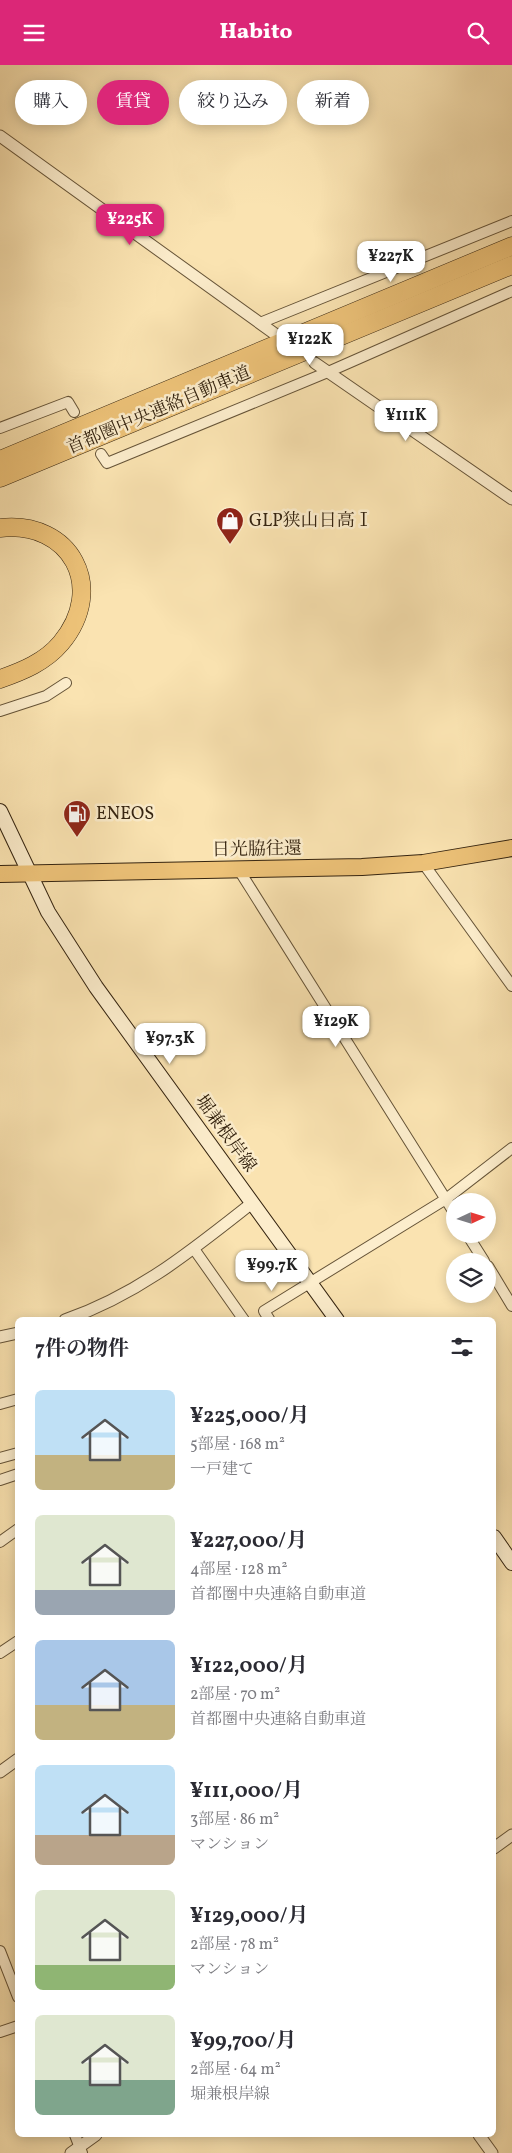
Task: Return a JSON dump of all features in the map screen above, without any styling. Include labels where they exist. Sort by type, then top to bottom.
[{"type":"highway","name":"首都圏中央連絡自動車道","points":[[0,459],[512,246]]},
{"type":"highway","name":"首都圏中央連絡自動車道","points":[[0,478],[512,265]]},
{"type":"highway","points":[[0,528],[29,528],[50,535],[65,546],[75,564],[82,583],[81,603],[73,626],[61,642],[48,656],[23,671],[0,679]]},
{"type":"highway","points":[[0,539],[17,538],[35,541],[52,550],[67,569],[73,589],[72,606],[58,634],[14,663],[0,668]]},
{"type":"highway","name":"日光脇往還","points":[[0,874],[306,870],[423,863],[512,848]]},
{"type":"main road","name":"堀兼根岸線","points":[[0,811],[48,912],[96,987],[335,1317]]},
{"type":"main road","points":[[496,1539],[510,1555]]},
{"type":"street","points":[[0,136],[275,334]]},
{"type":"street","points":[[260,323],[512,221]]},
{"type":"street","points":[[101,454],[107,463],[328,372],[512,291]]},
{"type":"street","points":[[315,363],[512,499]]},
{"type":"street","points":[[0,428],[68,402],[74,412]]},
{"type":"street","points":[[0,711],[46,696],[66,683]]},
{"type":"street","points":[[423,863],[512,986]]},
{"type":"street","points":[[238,870],[446,1199],[264,1311],[268,1317]]},
{"type":"street","points":[[454,1193],[512,1148]]},
{"type":"street","points":[[73,1317],[118,1299],[143,1285],[194,1249],[252,1203]]},
{"type":"street","points":[[194,1249],[242,1317]]},
{"type":"street","points":[[496,1280],[512,1306]]},
{"type":"street","points":[[0,1337],[15,1334]]},
{"type":"street","points":[[0,1404],[15,1400]]},
{"type":"street","points":[[0,1458],[15,1454]]},
{"type":"street","points":[[0,1480],[15,1476]]},
{"type":"street","points":[[0,1541],[15,1531]]},
{"type":"street","points":[[0,1653],[15,1643]]},
{"type":"street","points":[[0,1772],[15,1761]]},
{"type":"street","points":[[496,1847],[512,1835]]},
{"type":"street","points":[[0,1951],[15,1989]]},
{"type":"street","points":[[0,2033],[15,2027]]},
{"type":"street","points":[[75,2137],[78,2151]]},
{"type":"street","points":[[78,2151],[94,2137]]},
{"type":"street","points":[[480,2137],[492,2153]]},
{"type":"place","name":"GLP狭山日高Ⅰ","points":[[230,545]]},
{"type":"place","name":"ENEOS","points":[[77,838]]}]
